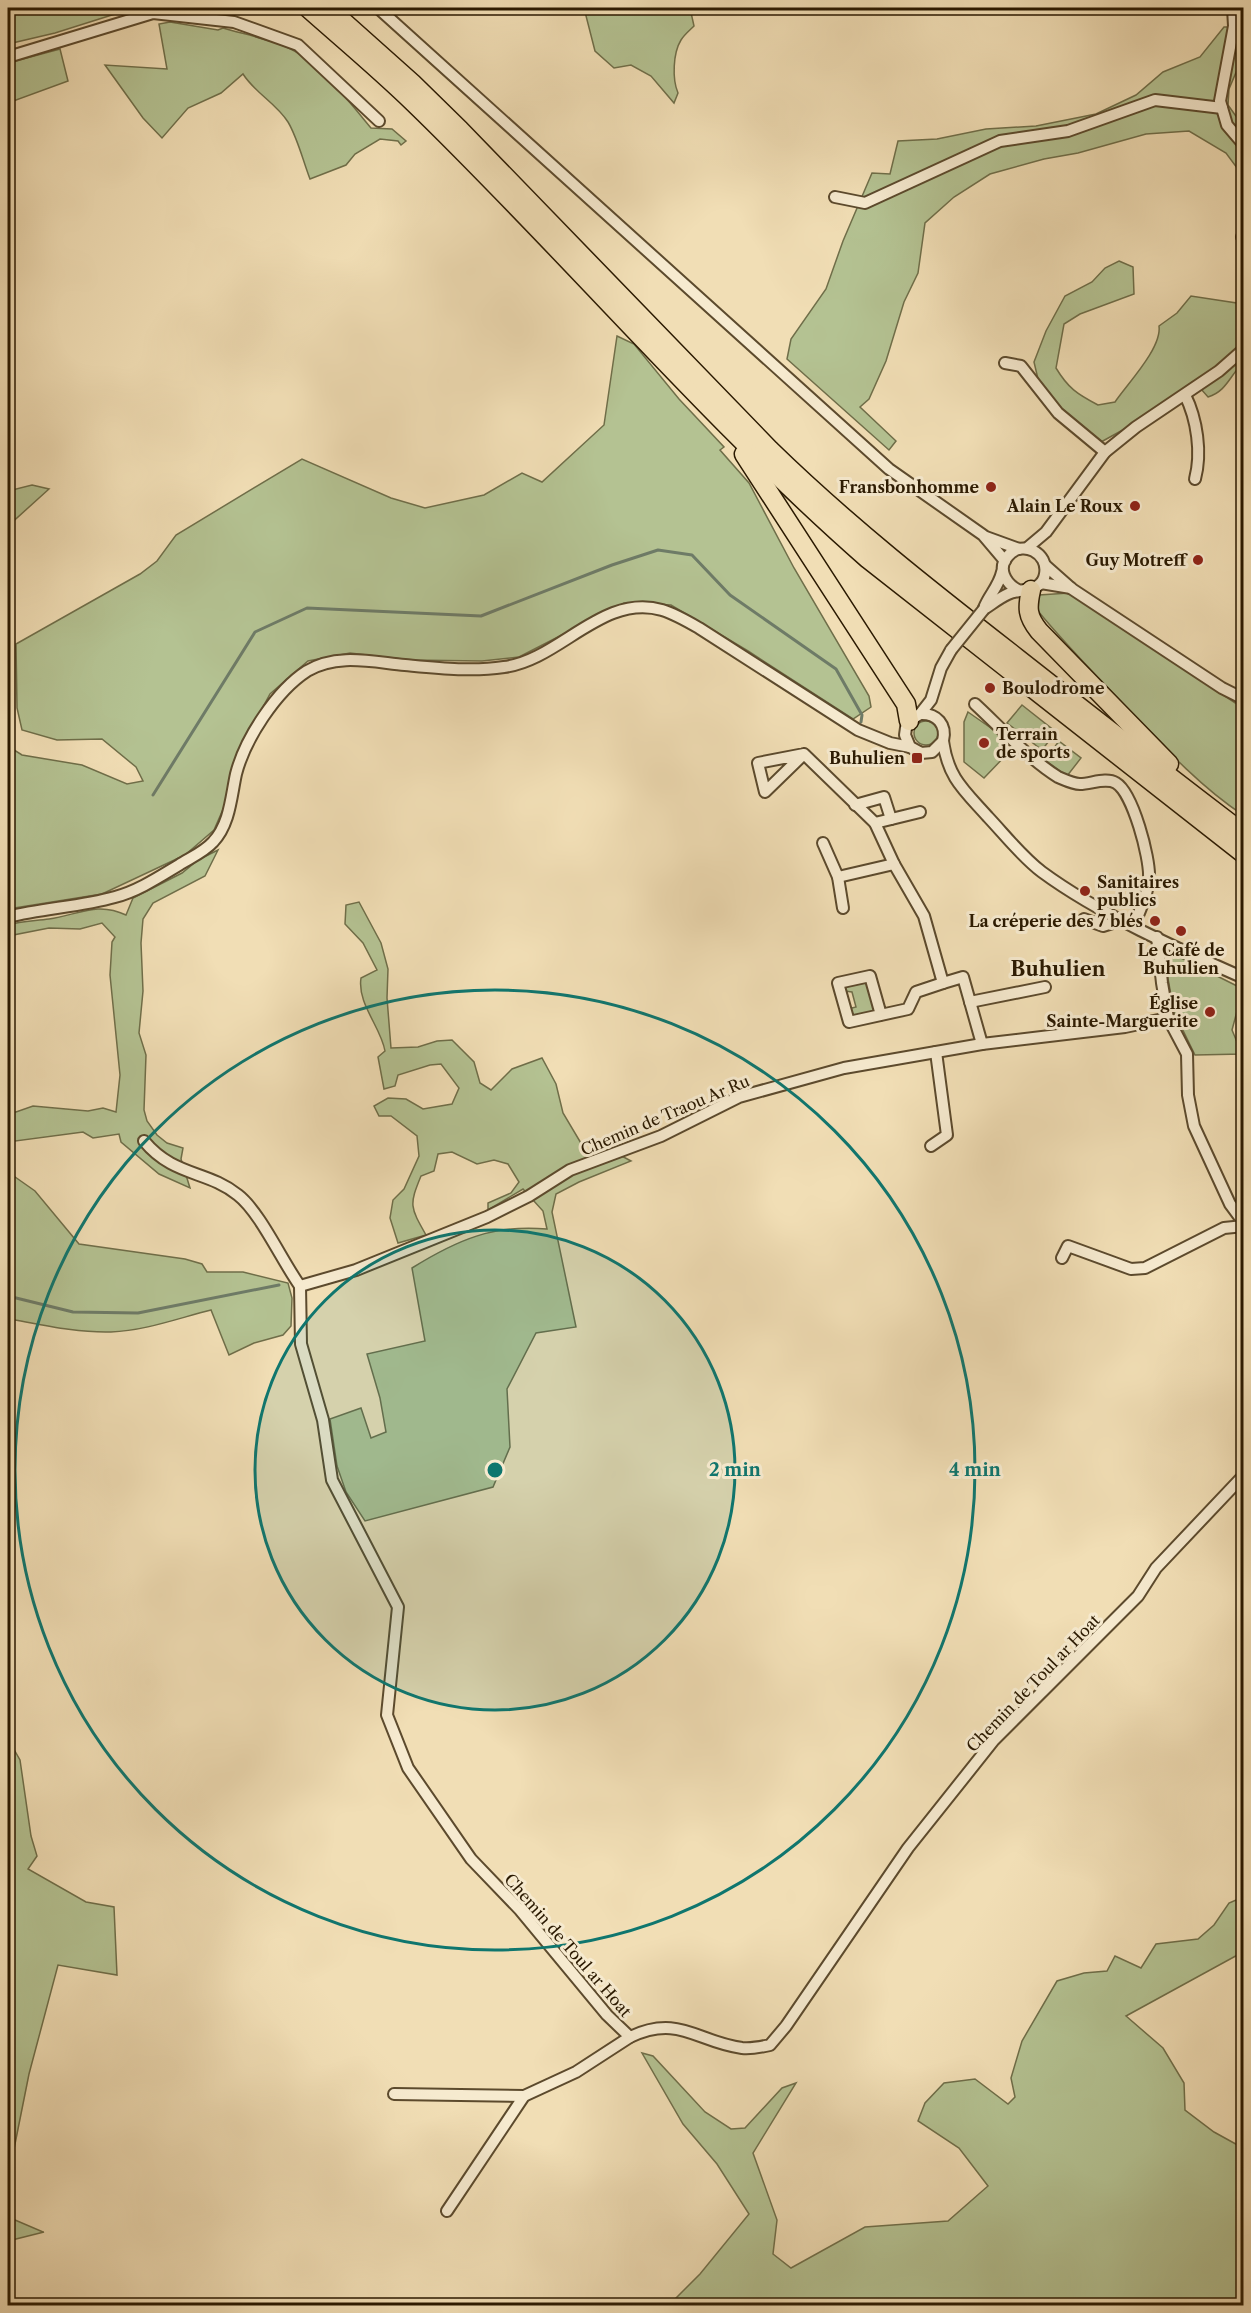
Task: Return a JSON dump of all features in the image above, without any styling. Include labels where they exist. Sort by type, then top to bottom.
[{"type":"highway","points":[[308,8],[449,137],[791,490],[868,559],[1244,854]]},
{"type":"highway","points":[[328,8],[412,83],[460,130],[822,501],[942,600],[1244,834]]},
{"type":"highway","points":[[726,424],[906,704],[912,721]]},
{"type":"highway","points":[[1030,588],[1028,612],[1030,620],[1039,631],[1218,815]]},
{"type":"street","points":[[198,16],[224,8]]},
{"type":"street","points":[[378,8],[889,469],[982,535],[1039,554],[1044,563],[1072,588],[1222,688],[1244,699]]},
{"type":"street","points":[[1233,8],[1234,26],[1220,101],[1227,126],[1244,145]]},
{"type":"street","points":[[8,57],[154,10],[234,22],[298,45],[379,122]]},
{"type":"street","points":[[835,197],[865,204],[1000,141],[1068,131],[1155,100],[1222,108]]},
{"type":"street","points":[[984,609],[1000,583],[1008,555],[1023,549],[1046,532],[1105,452],[1136,427],[1219,371],[1244,349]]},
{"type":"street","points":[[1005,363],[1021,366],[1058,412],[1105,452]]},
{"type":"street","points":[[1185,395],[1193,412],[1199,465],[1195,479]]},
{"type":"street","points":[[880,739],[896,736],[912,721],[934,692],[941,668],[951,650],[984,609],[1003,596],[1030,588],[1046,572],[1044,563],[1046,532]]},
{"type":"street","points":[[982,535],[1004,564],[1006,581],[1030,588],[1072,588]]},
{"type":"street","points":[[8,917],[116,897],[150,882],[208,847],[220,831],[229,811],[243,753],[270,708],[296,679],[308,671],[333,662],[352,659],[456,669],[503,668],[531,660],[616,612],[635,608],[661,610],[678,616],[858,730],[910,747],[950,770],[975,802],[1041,871],[1077,895],[1122,920],[1244,978]]},
{"type":"street","points":[[934,692],[944,728],[944,741],[950,770]]},
{"type":"street","points":[[975,704],[1060,778],[1078,784],[1109,780],[1120,786],[1132,809],[1146,848],[1149,864],[1147,891],[1134,926]]},
{"type":"street","points":[[910,747],[905,735],[912,721],[932,715],[941,722]]},
{"type":"street","points":[[921,753],[932,752],[944,741]]},
{"type":"street","points":[[804,754],[875,824],[894,864],[924,916],[943,983]]},
{"type":"street","points":[[855,805],[884,797],[891,819]]},
{"type":"street","points":[[875,824],[920,812]]},
{"type":"street","points":[[823,843],[838,877],[843,908]]},
{"type":"street","points":[[838,877],[894,864]]},
{"type":"street","points":[[1084,919],[1103,926],[1122,920]]},
{"type":"street","points":[[1062,1258],[1068,1246],[1131,1269],[1145,1268],[1224,1228],[1244,1225],[1230,1204],[1194,1126],[1188,1095],[1187,1054],[1168,1018],[1157,937]]},
{"type":"street","points":[[880,1016],[870,976],[838,983],[849,1022],[880,1016],[908,1009],[916,992],[963,976],[982,1044]]},
{"type":"street","points":[[970,1002],[1045,987]]},
{"type":"street","name":"Chemin de Traou Ar Ru","points":[[300,1287],[375,1263],[488,1217],[530,1196],[570,1170],[662,1136],[739,1097],[843,1068],[982,1044],[1125,1028],[1168,1018]]},
{"type":"street","points":[[931,1146],[947,1135],[936,1052]]},
{"type":"street","points":[[144,1141],[155,1154],[168,1163],[220,1184],[246,1201],[300,1287]]},
{"type":"street","name":"Chemin de Toul ar Hoat","points":[[300,1287],[301,1344],[319,1403],[332,1480],[398,1607],[387,1714],[408,1768],[471,1859],[520,1910],[607,2015],[630,2037],[653,2029],[673,2027],[743,2048],[770,2045],[786,2026],[908,1848],[994,1740],[1138,1596],[1156,1568],[1244,1475]]},
{"type":"street","points":[[394,2094],[524,2096],[576,2072],[630,2037]]},
{"type":"street","points":[[447,2211],[524,2096]]},
{"type":"green space","points":[[8,8],[134,8],[55,33],[8,44]]},
{"type":"green space","points":[[584,8],[642,8],[645,10],[690,8],[694,26],[682,38],[676,52],[674,74],[678,93],[674,103],[651,76],[631,65],[614,68],[595,51]]},
{"type":"green space","points":[[170,22],[218,30],[223,28],[274,42],[293,50],[311,62],[329,80],[371,128],[392,129],[406,141],[401,145],[398,141],[380,139],[355,154],[346,165],[310,179],[288,122],[243,74],[221,93],[188,108],[162,138],[143,118],[105,65],[167,69],[159,24]]},
{"type":"green space","points":[[1224,27],[1243,27],[1243,56],[1229,89],[1228,105],[1243,126],[1243,176],[1226,153],[1189,131],[1146,134],[990,174],[954,197],[925,223],[918,273],[904,302],[886,361],[869,399],[860,407],[896,441],[889,450],[787,359],[791,339],[826,289],[843,241],[872,173],[890,174],[898,141],[937,139],[986,129],[1036,126],[1096,114],[1136,95],[1163,72],[1200,57]]},
{"type":"green space","points":[[60,49],[68,81],[8,103],[8,63]]},
{"type":"green space","points":[[1119,261],[1133,267],[1134,294],[1080,314],[1064,324],[1056,368],[1074,390],[1098,405],[1115,402],[1150,355],[1159,335],[1159,326],[1177,313],[1191,296],[1243,304],[1243,363],[1220,391],[1208,397],[1194,381],[1130,426],[1101,442],[1061,409],[1038,379],[1034,362],[1046,331],[1065,296],[1092,282],[1105,268]]},
{"type":"green space","points":[[617,336],[634,344],[679,399],[724,447],[720,450],[749,483],[794,568],[869,696],[871,707],[853,719],[748,651],[671,605],[624,603],[519,657],[482,661],[410,660],[350,653],[308,661],[270,694],[236,757],[224,807],[214,830],[185,855],[102,894],[8,909],[8,746],[22,755],[82,765],[127,784],[143,781],[136,767],[102,739],[57,740],[22,730],[17,708],[16,644],[140,574],[157,561],[176,535],[302,459],[391,498],[425,508],[484,495],[522,473],[542,482],[604,425]]},
{"type":"green space","points":[[32,485],[49,489],[8,526],[8,491]]},
{"type":"green space","points":[[1069,593],[1243,708],[1243,815],[1211,791],[1167,750],[1080,659],[1038,611],[1039,595]]},
{"type":"green space","points":[[1022,705],[1056,732],[1042,750],[1007,723]]},
{"type":"green space","name":"Terrain de sports","points":[[968,712],[998,733],[1009,752],[984,778],[964,762],[964,722]]},
{"type":"green space","points":[[926,721],[935,724],[938,733],[935,742],[926,745],[917,742],[914,733],[917,724]]},
{"type":"green space","points":[[1059,741],[1081,758],[1067,776],[1045,760]]},
{"type":"green space","points":[[218,850],[205,876],[153,903],[143,919],[141,943],[143,991],[139,1033],[146,1055],[144,1110],[147,1121],[157,1135],[167,1143],[183,1148],[181,1159],[190,1188],[159,1174],[121,1142],[119,1134],[93,1138],[83,1132],[8,1142],[8,1112],[16,1112],[33,1106],[88,1111],[103,1108],[116,1112],[120,1075],[110,975],[112,942],[115,937],[102,923],[80,929],[49,928],[8,936],[8,925],[97,909],[116,911],[126,915],[133,898],[182,873],[198,860]]},
{"type":"green space","points":[[359,902],[381,943],[388,969],[387,998],[391,1048],[418,1047],[437,1041],[452,1040],[474,1062],[480,1083],[491,1090],[512,1069],[542,1058],[556,1084],[563,1113],[588,1155],[607,1148],[631,1161],[556,1194],[552,1212],[576,1327],[536,1333],[507,1389],[510,1447],[493,1487],[365,1521],[346,1492],[337,1466],[330,1419],[361,1408],[371,1438],[386,1432],[380,1398],[367,1354],[425,1341],[412,1268],[445,1249],[476,1236],[510,1229],[547,1229],[543,1211],[523,1189],[488,1210],[488,1203],[511,1193],[519,1182],[508,1164],[494,1160],[477,1164],[452,1152],[438,1154],[434,1171],[421,1176],[414,1194],[414,1212],[426,1235],[398,1243],[390,1218],[393,1200],[404,1189],[419,1156],[417,1136],[391,1116],[379,1116],[374,1106],[388,1098],[406,1099],[423,1109],[452,1104],[459,1088],[441,1064],[398,1075],[395,1086],[384,1089],[378,1057],[385,1051],[383,1042],[362,997],[361,988],[361,978],[377,970],[363,943],[345,924],[346,905]]},
{"type":"green space","points":[[1173,954],[1243,989],[1232,1030],[1242,1054],[1195,1055],[1174,1012],[1165,962]]},
{"type":"green space","points":[[865,981],[874,1008],[872,1013],[854,1017],[848,1009],[856,1007],[852,992],[844,991],[848,985]]},
{"type":"green space","points":[[8,1172],[35,1191],[79,1244],[185,1259],[202,1264],[207,1272],[243,1272],[288,1283],[292,1298],[291,1326],[283,1335],[254,1343],[229,1355],[211,1310],[149,1327],[111,1332],[73,1330],[10,1319],[8,1321]]},
{"type":"green space","points":[[8,1739],[20,1760],[31,1836],[37,1856],[28,1869],[86,1902],[114,1907],[117,1975],[58,1965],[29,2074],[8,2179]]},
{"type":"green space","points":[[1243,1897],[1243,1952],[1126,2016],[1163,2048],[1184,2083],[1185,2110],[1214,2132],[1243,2148],[1243,2305],[669,2305],[700,2274],[749,2214],[717,2164],[683,2124],[642,2053],[653,2056],[705,2112],[731,2129],[745,2128],[782,2088],[796,2083],[753,2153],[777,2220],[773,2254],[791,2268],[865,2227],[948,2221],[988,2186],[959,2148],[918,2121],[925,2103],[944,2083],[975,2079],[1008,2104],[1015,2097],[1011,2078],[1022,2041],[1057,1981],[1084,1973],[1107,1971],[1115,1956],[1141,1968],[1156,1944],[1198,1939],[1214,1925],[1229,1903]]},
{"type":"green space","points":[[8,2217],[43,2232],[44,2232],[8,2241]]},
{"type":"waterway","points":[[153,795],[255,632],[307,608],[481,616],[612,565],[658,550],[692,555],[730,595],[836,669],[862,715],[861,722]]},
{"type":"waterway","points":[[8,1296],[73,1312],[138,1313],[279,1285]]},
{"type":"place","name":"Fransbonhomme","points":[[991,487]]},
{"type":"place","name":"Alain Le Roux","points":[[1135,506]]},
{"type":"place","name":"Guy Motreff","points":[[1198,560]]},
{"type":"place","name":"Boulodrome","points":[[990,688]]},
{"type":"place","name":"Terrain de sports","points":[[984,743]]},
{"type":"place","name":"Buhulien","points":[[917,758]]},
{"type":"place","name":"Sanitaires publics","points":[[1085,891]]},
{"type":"place","name":"La créperie des 7 blés","points":[[1155,921]]},
{"type":"place","name":"Le Café de Buhulien","points":[[1181,931]]},
{"type":"place","name":"Église Sainte-Marguerite","points":[[1210,1012]]},
{"type":"district","name":"Buhulien","points":[[1058,969]]}]
